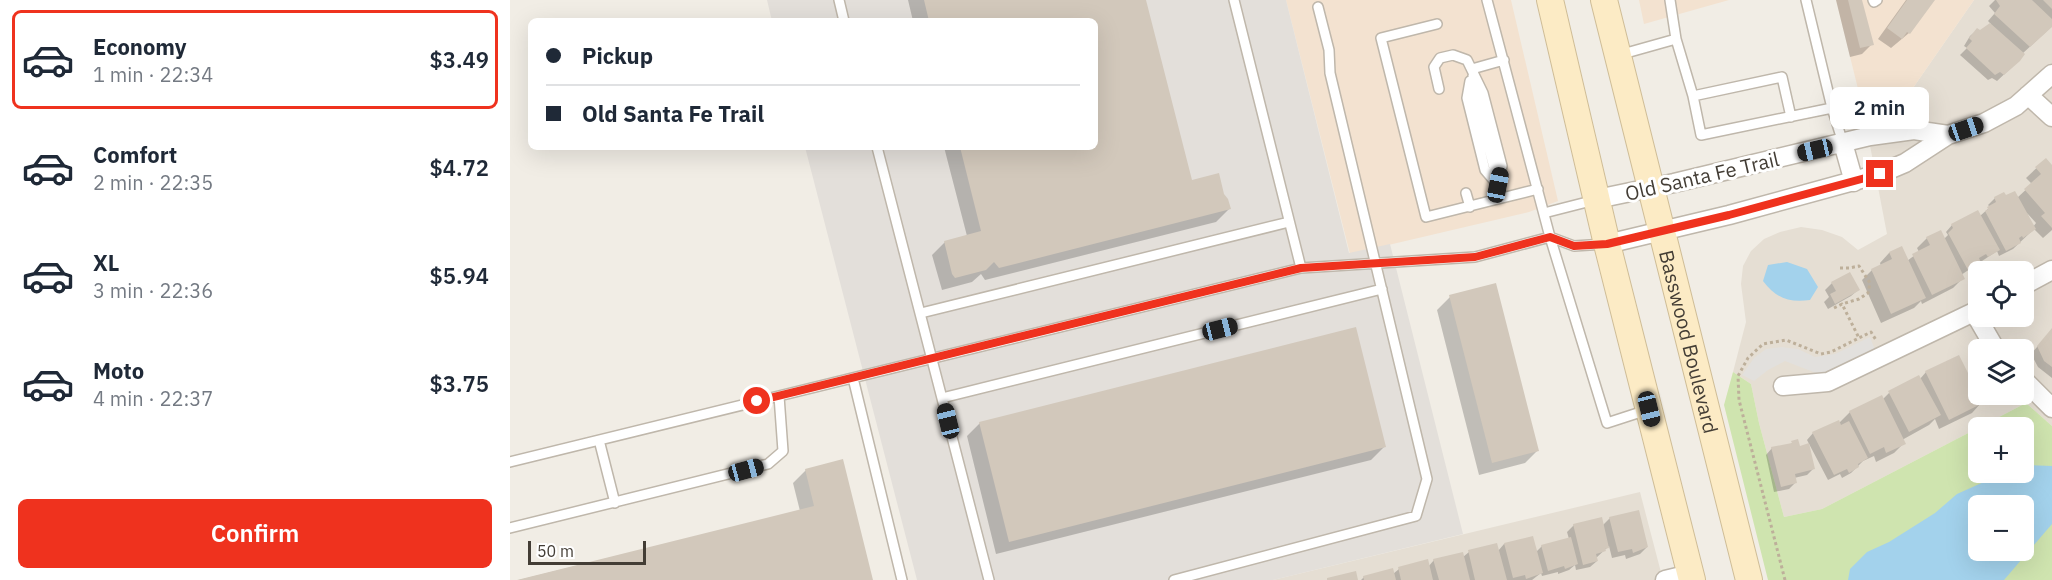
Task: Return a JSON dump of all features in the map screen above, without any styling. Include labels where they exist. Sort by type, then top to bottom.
[{"type":"main road","points":[[1550,0],[1607,244],[1691,577]]},
{"type":"main road","name":"Basswood Boulevard","points":[[1604,0],[1749,580]]},
{"type":"street","name":"Old Santa Fe Trail","points":[[1607,244],[1729,215],[1880,174],[1910,160],[1948,135],[1983,123],[2016,106],[2052,74]]},
{"type":"street","points":[[2028,95],[2052,117]]},
{"type":"street","name":"Old Santa Fe Trail","points":[[1597,200],[1900,132],[1914,130],[1948,135]]},
{"type":"street","points":[[1900,132],[1910,160]]},
{"type":"street","points":[[1843,143],[1854,182]]},
{"type":"street","points":[[2034,280],[2052,270]]},
{"type":"street","points":[[1783,386],[1828,382],[1968,315]]},
{"type":"street","points":[[2034,390],[2052,408]]},
{"type":"street","points":[[1665,580],[1691,577]]},
{"type":"lane","points":[[838,0],[843,18]]},
{"type":"lane","points":[[1234,0],[1301,268]]},
{"type":"lane","points":[[1487,0],[1550,237],[1607,423],[1649,409]]},
{"type":"lane","points":[[1670,0],[1676,39],[1693,96],[1701,135],[1832,108]]},
{"type":"lane","points":[[1806,0],[1832,108],[1843,143]]},
{"type":"lane","points":[[1174,580],[1416,516],[1427,479],[1330,73],[1329,50],[1318,7]]},
{"type":"lane","points":[[1437,24],[1381,38],[1426,217],[1538,189]]},
{"type":"lane","points":[[1618,55],[1676,39]]},
{"type":"lane","points":[[1439,89],[1434,67],[1440,58],[1453,55],[1467,60],[1472,69],[1474,96],[1502,198]]},
{"type":"lane","points":[[1472,69],[1504,60]]},
{"type":"lane","points":[[1693,96],[1782,77],[1791,117]]},
{"type":"lane","points":[[878,150],[989,580]]},
{"type":"lane","points":[[1466,193],[1470,207]]},
{"type":"lane","points":[[1544,213],[1597,200]]},
{"type":"lane","points":[[921,313],[1289,222]]},
{"type":"lane","points":[[510,462],[1301,268],[1475,257],[1550,237],[1574,246],[1607,244]]},
{"type":"lane","points":[[942,398],[1382,289]]},
{"type":"lane","points":[[853,378],[902,580]]},
{"type":"lane","points":[[510,528],[768,464],[783,451],[779,396]]},
{"type":"lane","points":[[599,440],[615,503]]},
{"type":"path","points":[[1834,308],[1859,299],[1868,293],[1870,283],[1859,266],[1840,268]]},
{"type":"path","points":[[1842,304],[1858,338]]},
{"type":"path","points":[[1785,580],[1739,400],[1738,376],[1748,358],[1763,344],[1786,340],[1821,354],[1832,352],[1871,332],[1879,345]]},
{"type":"shaded area","points":[[767,0],[1286,0],[1349,253],[1390,244],[1463,534],[1273,580],[917,580],[806,150],[1098,150],[1098,18],[771,18]]},
{"type":"shaded area","points":[[1286,0],[1511,0],[1558,201],[1529,212],[1350,254]]},
{"type":"shaded area","points":[[1639,0],[1729,0],[1644,24]]},
{"type":"shaded area","points":[[1836,0],[1974,0],[1906,98],[1863,109]]},
{"type":"shaded area","points":[[1974,0],[2052,0],[2052,426],[2028,405],[2034,405],[2034,339],[1968,339],[1968,405],[2022,405],[1999,417],[1968,417],[1968,433],[1822,509],[1784,517],[1751,384],[1733,372],[1746,322],[1741,284],[1743,266],[1751,251],[1764,239],[1801,227],[1822,230],[1842,237],[1858,250],[1887,234],[1863,109],[1906,98]]},
{"type":"shaded area","points":[[1870,337],[1875,350],[1829,373],[1816,373],[1785,361],[1754,381],[1742,375],[1754,358],[1766,349],[1781,347],[1798,349],[1815,357],[1835,354]]},
{"type":"shaded area","points":[[1640,492],[1663,580],[1273,580]]},
{"type":"green space","points":[[1733,372],[1751,384],[1784,517],[1822,509],[1968,433],[1968,483],[2034,483],[2034,417],[1999,417],[2022,405],[2028,405],[2052,426],[2052,580],[1768,580],[1724,405]]},
{"type":"water","points":[[1787,262],[1807,269],[1818,287],[1810,300],[1796,301],[1783,298],[1773,292],[1763,281],[1768,265]]},
{"type":"water","points":[[2034,465],[2052,466],[2052,524],[2034,545],[2034,495],[1968,495],[1968,561],[2020,561],[2004,580],[1848,580],[1850,569],[1867,552],[1889,542],[1935,513],[1957,494],[1982,483],[2034,483]]},
{"type":"building","points":[[924,0],[1146,0],[1192,180],[1219,173],[1224,194],[1231,209],[999,268],[994,262],[986,270],[955,278],[944,241],[981,231],[961,150],[1098,150],[1098,18],[928,18]]},
{"type":"building","points":[[1848,0],[1862,0],[1874,45],[1860,48]]},
{"type":"building","points":[[1907,0],[1935,0],[1910,34],[1907,32],[1902,39],[1887,28]]},
{"type":"building","points":[[1996,0],[2032,0],[2052,19],[2052,27],[2030,47],[1994,14],[2000,6]]},
{"type":"building","points":[[2043,0],[2052,0],[2052,9]]},
{"type":"building","points":[[1990,23],[2025,54],[2004,75],[2000,72],[1995,75],[1966,48],[1972,41],[1969,38],[1977,28],[1980,30]]},
{"type":"building","points":[[2046,158],[2052,165],[2052,228],[2041,216],[2045,213],[2024,189],[2041,174],[2035,167]]},
{"type":"building","points":[[2015,191],[2036,229],[2023,238],[2022,236],[2019,238],[2021,243],[2006,251],[1985,211],[1987,207],[1996,202],[1994,197],[2004,192],[2006,195]]},
{"type":"building","points":[[1978,210],[2000,250],[1988,257],[1986,254],[1979,258],[1980,261],[1968,261],[1968,270],[1948,233],[1953,228],[1951,224]]},
{"type":"building","points":[[1941,230],[1965,279],[1932,295],[1912,254],[1930,245],[1926,237]]},
{"type":"building","points":[[1902,246],[1926,298],[1891,314],[1871,269],[1892,259],[1889,252]]},
{"type":"building","points":[[1850,272],[1860,290],[1835,304],[1830,294],[1836,291],[1831,282]]},
{"type":"building","points":[[1496,283],[1539,451],[1492,463],[1449,295]]},
{"type":"building","points":[[1356,327],[1386,447],[1009,542],[979,422]]},
{"type":"building","points":[[2052,328],[2052,367],[2044,361],[2037,346]]},
{"type":"building","points":[[1959,355],[1968,373],[1968,405],[1979,405],[1949,420],[1925,371]]},
{"type":"building","points":[[1919,375],[1941,415],[1909,432],[1888,391]]},
{"type":"building","points":[[1882,395],[1906,444],[1886,453],[1884,447],[1870,454],[1849,411]]},
{"type":"building","points":[[1839,420],[1841,425],[1849,421],[1868,458],[1849,473],[1847,469],[1834,475],[1812,432]]},
{"type":"building","points":[[1798,439],[1800,446],[1809,443],[1815,469],[1795,474],[1797,483],[1781,487],[1771,447],[1792,443],[1791,441]]},
{"type":"building","points":[[843,459],[873,580],[517,580],[814,506],[805,469]]},
{"type":"building","points":[[1639,510],[1648,547],[1633,553],[1632,549],[1618,552],[1609,517]]},
{"type":"building","points":[[1602,517],[1609,548],[1596,554],[1598,561],[1583,565],[1573,524]]},
{"type":"building","points":[[1533,536],[1543,573],[1526,579],[1525,575],[1513,578],[1504,543]]},
{"type":"building","points":[[1571,537],[1578,564],[1565,569],[1564,566],[1548,571],[1541,545]]},
{"type":"building","points":[[1497,543],[1507,580],[1475,580],[1468,550]]},
{"type":"building","points":[[1463,552],[1470,580],[1439,580],[1433,559]]},
{"type":"building","points":[[1428,559],[1433,580],[1401,580],[1398,567]]},
{"type":"building","points":[[1393,568],[1396,580],[1364,580],[1363,576]]},
{"type":"building","points":[[1356,571],[1358,580],[1327,580],[1327,578]]},
{"type":"route","points":[[757,401],[1301,268],[1475,257],[1550,237],[1574,246],[1607,244],[1729,215],[1880,174]]}]
